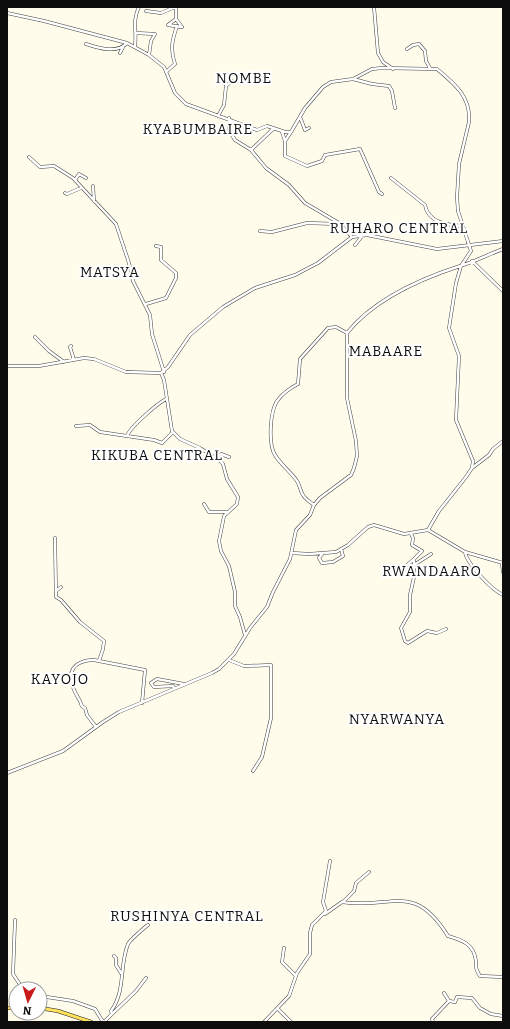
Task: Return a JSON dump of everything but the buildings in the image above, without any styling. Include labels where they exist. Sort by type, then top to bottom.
[{"type":"main road","points":[[48,1010],[91,1022]]},
{"type":"street","points":[[135,46],[136,33],[134,20],[139,7]]},
{"type":"street","points":[[146,12],[161,13],[176,7],[176,19],[183,26],[168,25],[176,19]]},
{"type":"street","points":[[374,7],[378,53],[383,62],[393,69]]},
{"type":"street","points":[[7,13],[44,21],[135,46],[149,55],[167,71],[172,89],[179,98],[190,106],[204,109],[218,116],[229,118],[257,130],[267,126],[281,131],[291,132]]},
{"type":"street","points":[[167,71],[175,64],[171,53],[173,46],[172,41],[177,26]]},
{"type":"street","points":[[136,33],[155,34],[150,41],[149,55]]},
{"type":"street","points":[[120,52],[127,43]]},
{"type":"street","points":[[86,44],[108,50],[123,47]]},
{"type":"street","points":[[407,48],[419,44],[426,51],[426,61],[430,68]]},
{"type":"street","points":[[285,141],[305,108],[327,84],[352,79],[372,70],[437,69],[463,93],[468,105],[469,115],[468,129],[459,164],[457,179],[458,206],[470,253],[461,266],[456,283],[449,328],[459,356],[456,420],[472,457],[472,468]]},
{"type":"street","points":[[352,79],[389,86],[392,91],[395,108]]},
{"type":"street","points":[[218,116],[224,105],[226,86],[232,81]]},
{"type":"street","points":[[300,117],[305,130],[309,128]]},
{"type":"street","points":[[229,118],[229,131],[235,140],[251,150],[266,168],[289,185],[305,203],[339,223],[343,228]]},
{"type":"street","points":[[251,150],[274,128]]},
{"type":"street","points":[[281,131],[285,141],[285,156],[307,166],[322,161],[325,155],[360,149],[379,192],[382,194]]},
{"type":"street","points":[[29,157],[40,167],[54,166],[75,180],[116,224],[126,253],[133,281],[146,304],[150,315],[153,338],[164,380],[166,399],[173,432],[180,439],[216,458],[223,464],[227,479],[238,497],[236,504],[224,518],[219,541],[221,551],[229,566],[235,592],[235,606],[240,617],[245,636]]},
{"type":"street","points":[[75,180],[79,174],[86,178]]},
{"type":"street","points":[[391,178],[425,205],[426,211],[435,219],[444,224],[463,226]]},
{"type":"street","points":[[93,186],[95,196],[94,201]]},
{"type":"street","points":[[65,193],[67,194],[81,188]]},
{"type":"street","points":[[260,231],[272,232],[299,224],[337,223],[352,237]]},
{"type":"street","points":[[355,245],[363,234]]},
{"type":"street","points":[[162,373],[190,335],[223,307],[255,288],[295,275],[318,263],[352,237],[363,234],[432,249],[503,241]]},
{"type":"street","points":[[146,304],[166,298],[176,278],[176,273],[162,260],[161,247],[156,246]]},
{"type":"street","points":[[7,773],[63,751],[120,712],[219,669],[229,660],[267,607],[290,559],[296,530],[310,515],[314,505],[323,495],[350,475],[357,461],[356,434],[347,406],[347,333],[358,320],[392,295],[433,276],[503,249]]},
{"type":"street","points":[[472,261],[503,290]]},
{"type":"street","points":[[314,505],[302,495],[297,481],[274,454],[271,439],[274,413],[277,402],[281,397],[288,390],[298,384],[298,366],[303,354],[328,328],[336,327],[347,333]]},
{"type":"street","points":[[36,337],[49,351],[65,362]]},
{"type":"street","points":[[71,346],[74,360]]},
{"type":"street","points":[[7,366],[39,366],[84,358],[94,359],[126,372],[162,373]]},
{"type":"street","points":[[127,436],[137,421],[144,419],[154,408],[166,399]]},
{"type":"street","points":[[76,426],[90,425],[104,433],[154,440],[162,443],[173,432]]},
{"type":"street","points":[[428,530],[439,511],[472,468],[489,455],[493,449],[503,441]]},
{"type":"street","points":[[216,458],[221,454],[230,457]]},
{"type":"street","points":[[204,504],[209,512],[228,512]]},
{"type":"street","points":[[292,553],[336,552],[368,527],[374,525],[390,531],[411,534],[428,530],[465,552],[503,564],[503,572]]},
{"type":"street","points":[[396,570],[406,566],[422,550],[412,545],[413,538],[411,534]]},
{"type":"street","points":[[55,538],[56,598],[61,600],[80,622],[104,641],[99,662]]},
{"type":"street","points":[[322,553],[319,558],[322,563],[333,562],[343,556],[341,549]]},
{"type":"street","points":[[465,552],[474,568],[492,587],[503,595]]},
{"type":"street","points":[[414,566],[431,554]]},
{"type":"street","points":[[414,559],[414,577],[410,595],[410,612],[401,628],[405,641],[408,643],[413,641],[427,631],[437,633],[446,629]]},
{"type":"street","points":[[55,592],[60,587]]},
{"type":"street","points":[[229,660],[244,666],[271,665],[271,718],[262,757],[253,771]]},
{"type":"street","points":[[96,727],[87,715],[85,708],[81,706],[73,688],[71,677],[77,664],[81,661],[99,662],[144,669],[142,703]]},
{"type":"street","points":[[174,688],[173,686],[154,687],[151,683],[156,679],[185,684]]},
{"type":"street","points":[[325,914],[326,910],[323,899],[330,861]]},
{"type":"street","points":[[264,1022],[289,996],[296,976],[310,954],[312,925],[354,891],[356,884],[369,872]]},
{"type":"street","points":[[342,902],[358,904],[403,900],[418,904],[438,921],[448,936],[458,939],[473,948],[476,954],[476,970],[480,976],[503,977]]},
{"type":"street","points":[[15,920],[13,974],[18,981]]},
{"type":"street","points":[[112,1014],[111,1012],[119,997],[122,986],[121,973],[128,944],[148,925]]},
{"type":"street","points":[[284,948],[282,962],[296,976]]},
{"type":"street","points":[[114,956],[116,958],[116,965],[121,973]]},
{"type":"street","points":[[48,997],[73,1001],[95,1009],[103,1022],[136,991],[146,978]]},
{"type":"street","points":[[444,993],[450,1001]]},
{"type":"street","points":[[433,1022],[432,1020],[450,1001],[455,1002],[457,997],[472,998],[480,1008],[491,1014],[503,1016]]},
{"type":"street","points":[[278,1009],[291,1022]]},
{"type":"district","name":"NOMBE","points":[[244,78]]},
{"type":"district","name":"KYABUMBAIRE","points":[[198,129]]},
{"type":"district","name":"RUHARO CENTRAL","points":[[399,228]]},
{"type":"district","name":"MATSYA","points":[[110,272]]},
{"type":"district","name":"MABAARE","points":[[386,351]]},
{"type":"district","name":"KIKUBA CENTRAL","points":[[157,455]]},
{"type":"district","name":"RWANDAARO","points":[[432,571]]},
{"type":"district","name":"KAYOJO","points":[[60,679]]},
{"type":"district","name":"NYARWANYA","points":[[397,719]]},
{"type":"district","name":"RUSHINYA CENTRAL","points":[[187,916]]}]
